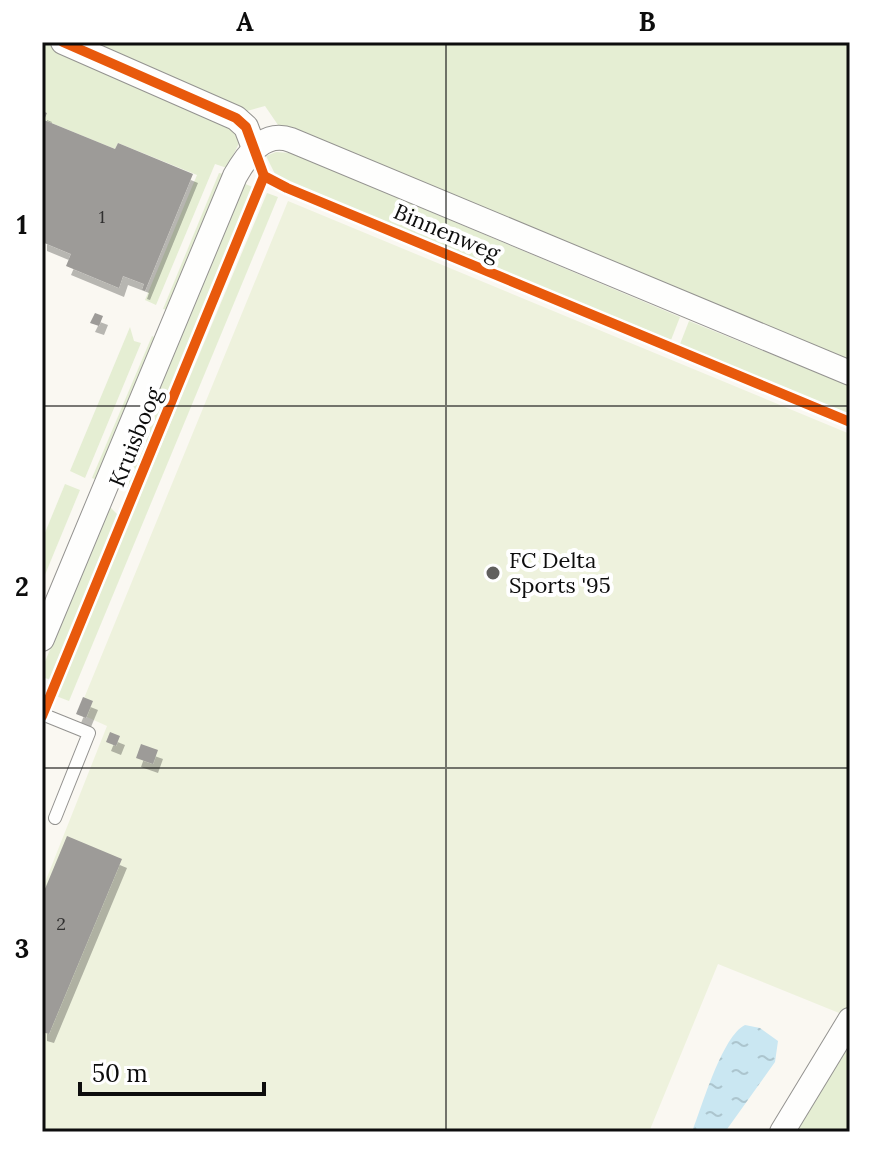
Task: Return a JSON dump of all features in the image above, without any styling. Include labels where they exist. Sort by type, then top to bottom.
[{"type":"street","points":[[63,42],[236,118],[246,127],[254,148]]},
{"type":"street","name":"Binnenweg","points":[[254,148],[281,136],[850,373]]},
{"type":"street","name":"Kruisboog","points":[[42,639],[235,176],[254,148]]},
{"type":"street","points":[[782,1132],[850,1020]]},
{"type":"lane","points":[[42,714],[89,733],[55,818]]},
{"type":"green space","points":[[42,42],[232,124],[242,137],[227,168],[215,164],[156,305],[145,300],[197,175],[118,143],[115,149],[44,120]]},
{"type":"green space","points":[[76,42],[119,45],[121,42],[850,42],[850,364],[278,125],[265,106],[240,113]]},
{"type":"green space","points":[[276,152],[291,153],[680,317],[671,340],[286,181],[275,174],[266,156]]},
{"type":"green space","points":[[219,173],[224,174],[168,310],[163,309]]},
{"type":"green space","points":[[243,183],[255,188],[130,488],[116,489]]},
{"type":"green space","points":[[267,193],[278,197],[69,701],[56,696]]},
{"type":"green space","name":"FC Delta Sports '95","points":[[288,201],[850,434],[850,1004],[844,1015],[718,964],[649,1132],[42,1132],[42,890],[107,726],[78,713]]},
{"type":"green space","points":[[689,321],[850,386],[850,415],[680,344]]},
{"type":"green space","points":[[130,327],[134,341],[141,343],[85,478],[70,471]]},
{"type":"green space","points":[[152,336],[156,338],[97,480],[92,478]]},
{"type":"green space","points":[[65,484],[80,490],[42,582],[42,540]]},
{"type":"green space","points":[[109,506],[119,516],[51,680],[42,677],[42,669]]},
{"type":"green space","points":[[850,1033],[850,1132],[789,1132]]},
{"type":"water","points":[[745,1025],[760,1028],[778,1041],[775,1062],[725,1132],[692,1132],[721,1057],[728,1043]]},
{"type":"building","points":[[42,111],[47,113],[44,120],[115,149],[118,143],[193,174],[145,291],[142,290],[144,284],[123,276],[119,288],[66,266],[71,254],[42,242]]},
{"type":"building","points":[[95,313],[103,316],[99,326],[90,323]]},
{"type":"building","points":[[83,697],[93,701],[86,718],[76,714]]},
{"type":"building","points":[[110,732],[120,736],[116,746],[106,742]]},
{"type":"building","points":[[141,744],[158,750],[153,764],[136,758]]},
{"type":"building","points":[[67,836],[122,859],[49,1034],[42,1032],[42,896]]},
{"type":"cycle path","points":[[63,42],[236,118],[246,127],[264,176],[287,188],[850,422]]},
{"type":"cycle path","points":[[42,716],[264,176]]},
{"type":"place","name":"FC Delta Sports '95","points":[[493,573]]}]
